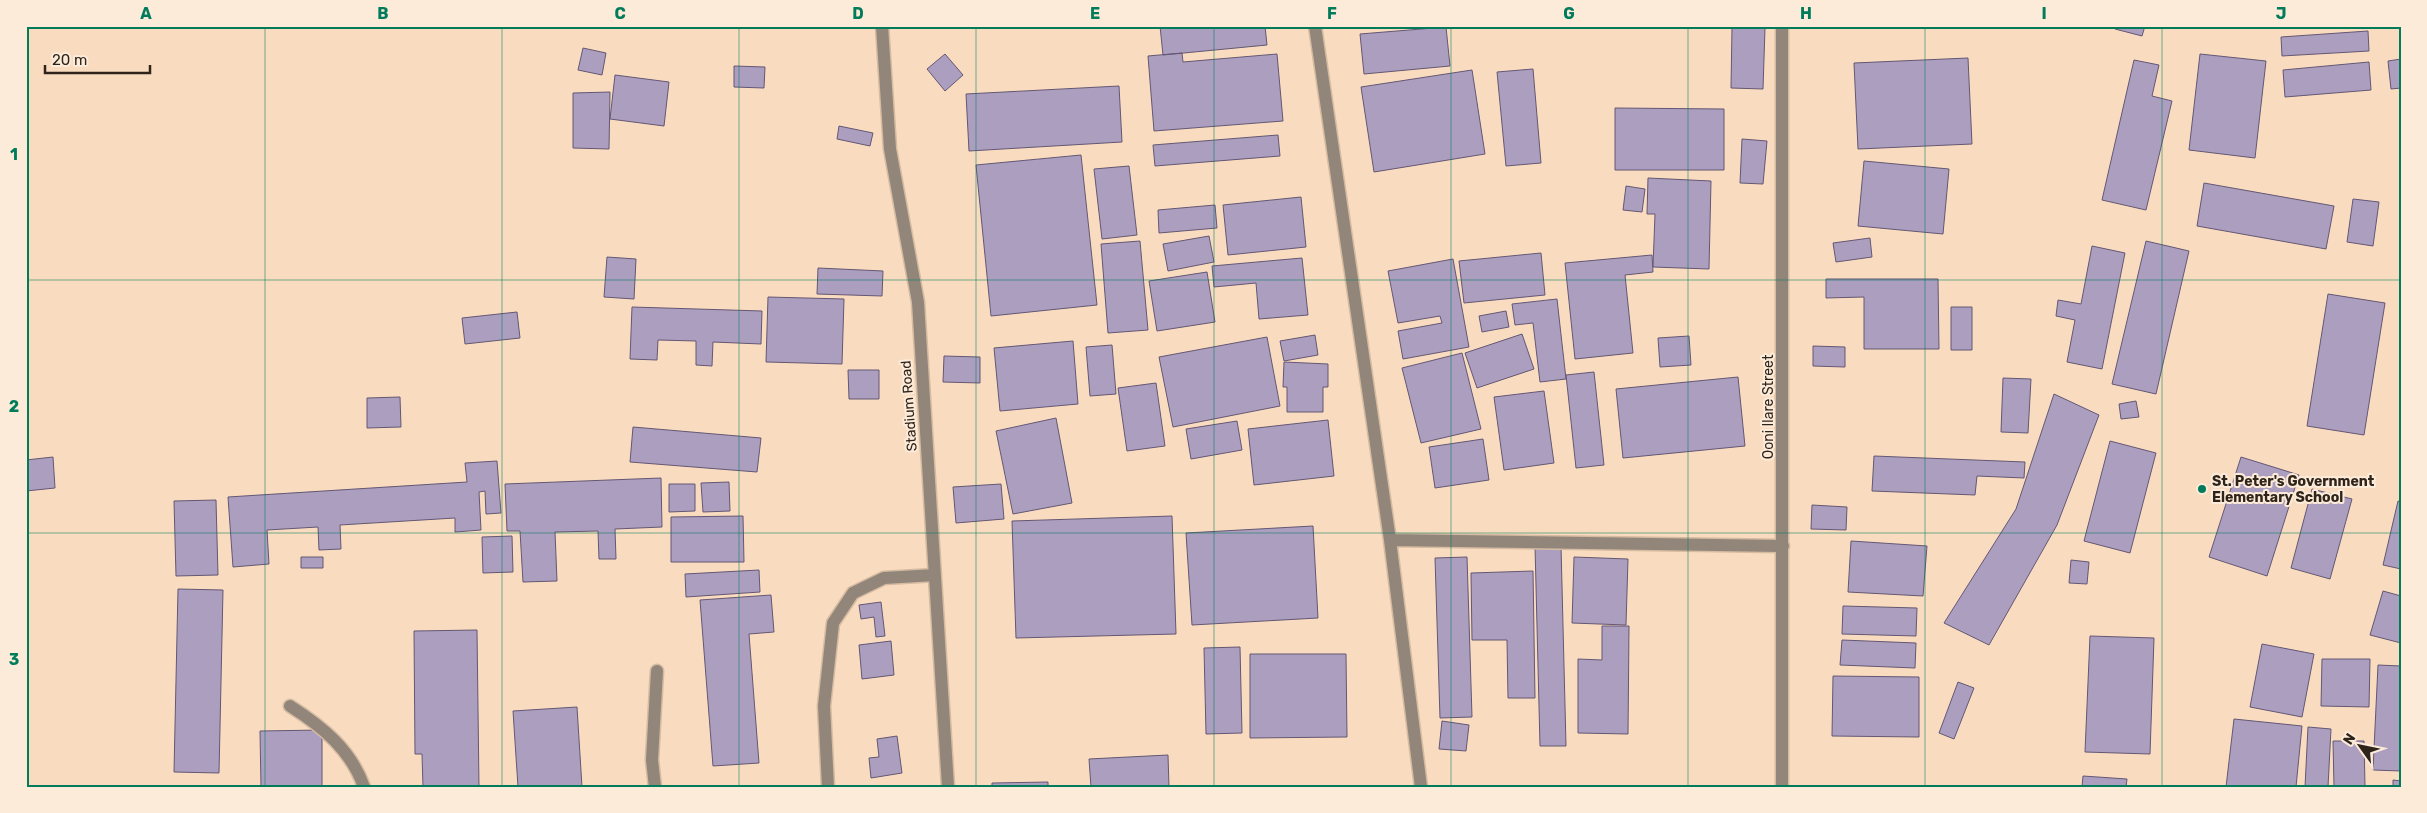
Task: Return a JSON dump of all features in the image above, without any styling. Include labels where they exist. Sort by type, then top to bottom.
[{"type":"street","name":"Stadium Road","points":[[882,26],[890,149],[918,302],[948,787]]},
{"type":"street","points":[[1315,26],[1390,540],[1421,787]]},
{"type":"street","name":"Ooni Ilare Street","points":[[1782,26],[1782,787]]},
{"type":"street","points":[[1390,540],[1783,546]]},
{"type":"street","points":[[828,787],[824,706],[833,623],[852,593],[860,589],[884,578],[935,574]]},
{"type":"street","points":[[655,787],[652,760],[657,671]]},
{"type":"street","points":[[290,706],[314,721],[338,742],[358,770],[364,787]]},
{"type":"building","points":[[1160,26],[1265,26],[1267,45],[1163,55]]},
{"type":"building","points":[[2116,26],[2145,26],[2142,36],[2115,29]]},
{"type":"building","points":[[1446,27],[1450,66],[1364,74],[1360,34]]},
{"type":"building","points":[[1732,27],[1765,28],[1763,89],[1731,88]]},
{"type":"building","points":[[2368,31],[2369,51],[2282,56],[2281,37]]},
{"type":"building","points":[[583,48],[606,53],[602,75],[578,70]]},
{"type":"building","points":[[1182,53],[1183,62],[1277,54],[1283,121],[1154,131],[1148,56]]},
{"type":"building","points":[[945,54],[963,75],[945,91],[927,69]]},
{"type":"building","points":[[2200,54],[2266,61],[2255,158],[2189,150]]},
{"type":"building","points":[[1968,58],[1972,144],[1858,149],[1854,63]]},
{"type":"building","points":[[2401,59],[2401,88],[2391,89],[2388,61]]},
{"type":"building","points":[[2134,60],[2159,65],[2152,96],[2172,101],[2146,210],[2102,200]]},
{"type":"building","points":[[2369,62],[2371,90],[2285,97],[2283,70]]},
{"type":"building","points":[[734,66],[765,67],[764,88],[734,87]]},
{"type":"building","points":[[1533,69],[1541,163],[1506,166],[1497,72]]},
{"type":"building","points":[[1472,70],[1485,154],[1374,172],[1361,87]]},
{"type":"building","points":[[615,75],[669,82],[664,126],[610,119]]},
{"type":"building","points":[[1119,86],[1122,142],[969,151],[966,94]]},
{"type":"building","points":[[610,92],[609,149],[573,148],[573,93]]},
{"type":"building","points":[[1615,108],[1724,109],[1724,170],[1615,170]]},
{"type":"building","points":[[839,126],[873,133],[870,146],[837,139]]},
{"type":"building","points":[[1278,135],[1280,156],[1155,166],[1153,145]]},
{"type":"building","points":[[1742,139],[1767,141],[1763,184],[1740,183]]},
{"type":"building","points":[[1081,155],[1097,305],[991,316],[976,165]]},
{"type":"building","points":[[1864,161],[1949,169],[1943,234],[1858,226]]},
{"type":"building","points":[[1129,166],[1137,235],[1102,239],[1094,169]]},
{"type":"building","points":[[1648,178],[1711,181],[1709,269],[1653,267],[1655,214],[1647,214]]},
{"type":"building","points":[[2204,183],[2334,206],[2326,249],[2197,226]]},
{"type":"building","points":[[1626,186],[1645,189],[1642,212],[1623,210]]},
{"type":"building","points":[[1301,197],[1306,247],[1228,255],[1223,205]]},
{"type":"building","points":[[2353,199],[2379,202],[2373,246],[2347,242]]},
{"type":"building","points":[[1215,205],[1217,228],[1159,233],[1158,210]]},
{"type":"building","points":[[1209,236],[1214,262],[1168,271],[1163,244]]},
{"type":"building","points":[[1870,238],[1872,257],[1836,262],[1833,243]]},
{"type":"building","points":[[1140,241],[1148,330],[1108,333],[1101,244]]},
{"type":"building","points":[[2146,241],[2189,251],[2156,394],[2112,384]]},
{"type":"building","points":[[2092,246],[2125,253],[2102,369],[2067,362],[2075,320],[2056,316],[2058,300],[2081,304]]},
{"type":"building","points":[[1541,253],[1545,295],[1464,303],[1459,261]]},
{"type":"building","points":[[1652,255],[1653,272],[1625,275],[1633,353],[1575,359],[1565,263]]},
{"type":"building","points":[[607,257],[636,259],[634,299],[604,297]]},
{"type":"building","points":[[1302,258],[1308,315],[1259,319],[1256,283],[1214,287],[1212,266]]},
{"type":"building","points":[[1453,259],[1469,347],[1403,359],[1398,331],[1442,323],[1440,316],[1398,323],[1388,271]]},
{"type":"building","points":[[818,268],[883,271],[882,296],[817,294]]},
{"type":"building","points":[[1207,272],[1215,322],[1157,331],[1149,281]]},
{"type":"building","points":[[1826,279],[1938,279],[1939,349],[1864,349],[1864,297],[1826,298]]},
{"type":"building","points":[[2328,294],[2385,303],[2364,435],[2307,426]]},
{"type":"building","points":[[768,297],[844,299],[842,364],[766,362]]},
{"type":"building","points":[[1557,299],[1566,379],[1540,382],[1533,323],[1515,325],[1512,304]]},
{"type":"building","points":[[632,307],[762,311],[761,344],[713,342],[712,366],[696,365],[696,341],[658,340],[657,360],[630,359]]},
{"type":"building","points":[[1951,307],[1972,307],[1972,350],[1951,350]]},
{"type":"building","points":[[1506,311],[1509,327],[1482,332],[1479,316]]},
{"type":"building","points":[[517,312],[520,338],[465,344],[462,318]]},
{"type":"building","points":[[1522,334],[1534,369],[1477,388],[1465,353]]},
{"type":"building","points":[[1315,335],[1318,355],[1284,361],[1280,341]]},
{"type":"building","points":[[1689,336],[1691,365],[1660,367],[1658,338]]},
{"type":"building","points":[[1267,337],[1280,406],[1173,427],[1159,357]]},
{"type":"building","points":[[1073,341],[1078,404],[1000,411],[994,348]]},
{"type":"building","points":[[1112,345],[1116,394],[1090,396],[1086,347]]},
{"type":"building","points":[[1813,346],[1845,347],[1845,367],[1813,366]]},
{"type":"building","points":[[1462,353],[1481,429],[1421,443],[1402,368]]},
{"type":"building","points":[[944,356],[980,357],[980,383],[943,382]]},
{"type":"building","points":[[1284,362],[1328,364],[1328,387],[1323,387],[1323,412],[1287,412],[1287,387],[1283,387]]},
{"type":"building","points":[[848,370],[879,370],[879,399],[849,399]]},
{"type":"building","points":[[1594,372],[1604,465],[1576,468],[1566,375]]},
{"type":"building","points":[[1738,377],[1745,446],[1623,458],[1616,389]]},
{"type":"building","points":[[2003,378],[2031,379],[2028,433],[2001,432]]},
{"type":"building","points":[[1156,383],[1165,446],[1127,451],[1118,388]]},
{"type":"building","points":[[1544,391],[1554,463],[1504,470],[1494,397]]},
{"type":"building","points":[[2054,394],[2099,415],[2057,525],[1989,645],[1944,623],[2016,509]]},
{"type":"building","points":[[400,397],[401,427],[367,428],[367,398]]},
{"type":"building","points":[[2136,401],[2139,417],[2121,419],[2119,404]]},
{"type":"building","points":[[1056,418],[1072,503],[1013,514],[996,431]]},
{"type":"building","points":[[1328,420],[1334,476],[1254,485],[1248,429]]},
{"type":"building","points":[[1237,421],[1242,450],[1191,459],[1186,429]]},
{"type":"building","points":[[633,427],[761,438],[757,472],[630,462]]},
{"type":"building","points":[[1483,439],[1489,480],[1435,488],[1429,447]]},
{"type":"building","points":[[2110,441],[2156,453],[2130,553],[2084,541]]},
{"type":"building","points":[[1874,456],[2025,462],[2024,478],[1977,476],[1975,495],[1872,491]]},
{"type":"building","points":[[53,457],[55,488],[26,491],[26,460]]},
{"type":"building","points":[[2241,457],[2299,475],[2267,576],[2209,557]]},
{"type":"building","points":[[497,461],[501,513],[486,514],[485,491],[479,492],[481,530],[455,532],[455,518],[340,525],[341,549],[319,550],[318,527],[267,530],[269,564],[233,567],[228,497],[467,482],[465,463]]},
{"type":"building","points":[[661,478],[662,527],[615,529],[616,559],[599,559],[598,531],[555,532],[557,581],[523,582],[520,531],[507,531],[505,484]]},
{"type":"building","points":[[729,482],[730,511],[703,512],[701,483]]},
{"type":"building","points":[[669,484],[695,484],[695,511],[669,512]]},
{"type":"building","points":[[1001,484],[1004,519],[956,523],[953,487]]},
{"type":"building","points":[[2312,489],[2352,499],[2330,579],[2291,568]]},
{"type":"building","points":[[216,500],[218,575],[176,576],[174,501]]},
{"type":"building","points":[[2398,501],[2401,502],[2401,569],[2383,565]]},
{"type":"building","points":[[1812,505],[1847,507],[1846,530],[1811,529]]},
{"type":"building","points":[[743,516],[744,562],[671,562],[671,517]]},
{"type":"building","points":[[1172,516],[1176,634],[1016,638],[1012,521]]},
{"type":"building","points":[[1313,526],[1318,618],[1192,625],[1186,533]]},
{"type":"building","points":[[512,536],[513,572],[483,573],[482,537]]},
{"type":"building","points":[[1851,541],[1927,546],[1923,596],[1848,592]]},
{"type":"building","points":[[1535,546],[1561,546],[1566,746],[1540,746]]},
{"type":"building","points":[[301,557],[323,557],[323,568],[301,568]]},
{"type":"building","points":[[1467,557],[1472,717],[1440,718],[1435,558]]},
{"type":"building","points":[[1574,557],[1628,559],[1626,625],[1572,623]]},
{"type":"building","points":[[2071,560],[2089,562],[2087,584],[2069,583]]},
{"type":"building","points":[[759,570],[760,592],[686,597],[685,574]]},
{"type":"building","points":[[1533,571],[1535,698],[1508,698],[1507,640],[1472,640],[1471,573]]},
{"type":"building","points":[[178,589],[223,590],[219,773],[174,772]]},
{"type":"building","points":[[2383,591],[2401,596],[2401,643],[2370,635]]},
{"type":"building","points":[[771,595],[774,632],[749,634],[759,763],[713,766],[700,600]]},
{"type":"building","points":[[881,602],[885,636],[876,637],[874,617],[861,619],[859,605]]},
{"type":"building","points":[[1843,606],[1917,608],[1916,636],[1842,634]]},
{"type":"building","points":[[1602,626],[1629,626],[1628,734],[1578,733],[1578,659],[1602,660]]},
{"type":"building","points":[[477,630],[479,787],[423,787],[422,754],[415,754],[414,631]]},
{"type":"building","points":[[2090,636],[2154,638],[2150,754],[2085,752]]},
{"type":"building","points":[[1842,640],[1916,643],[1915,668],[1840,665]]},
{"type":"building","points":[[891,641],[894,675],[862,679],[859,645]]},
{"type":"building","points":[[2262,644],[2314,654],[2302,717],[2250,707]]},
{"type":"building","points":[[1240,647],[1242,733],[1206,734],[1204,648]]},
{"type":"building","points":[[1250,654],[1346,654],[1347,737],[1250,738]]},
{"type":"building","points":[[2322,659],[2370,659],[2369,707],[2321,706]]},
{"type":"building","points":[[2378,665],[2401,666],[2401,771],[2373,770]]},
{"type":"building","points":[[1833,676],[1919,677],[1919,737],[1832,736]]},
{"type":"building","points":[[1958,682],[1974,688],[1954,739],[1939,733]]},
{"type":"building","points":[[577,707],[582,787],[518,787],[513,711]]},
{"type":"building","points":[[2234,719],[2302,726],[2296,787],[2226,787]]},
{"type":"building","points":[[1442,721],[1469,725],[1466,751],[1439,749]]},
{"type":"building","points":[[2308,727],[2331,729],[2328,787],[2305,787]]},
{"type":"building","points":[[322,730],[322,787],[261,787],[260,731]]},
{"type":"building","points":[[897,736],[902,773],[871,778],[869,758],[879,757],[877,739]]},
{"type":"building","points":[[2333,741],[2364,741],[2365,786],[2334,787]]},
{"type":"building","points":[[1168,755],[1169,787],[1091,787],[1089,759]]},
{"type":"building","points":[[2083,776],[2127,779],[2126,787],[2082,787]]},
{"type":"building","points":[[2393,780],[2401,781],[2401,787],[2393,787]]},
{"type":"building","points":[[1048,782],[1048,787],[992,787],[992,783]]},
{"type":"place","name":"St. Peter's Government Elementary School","points":[[2202,489]]}]
